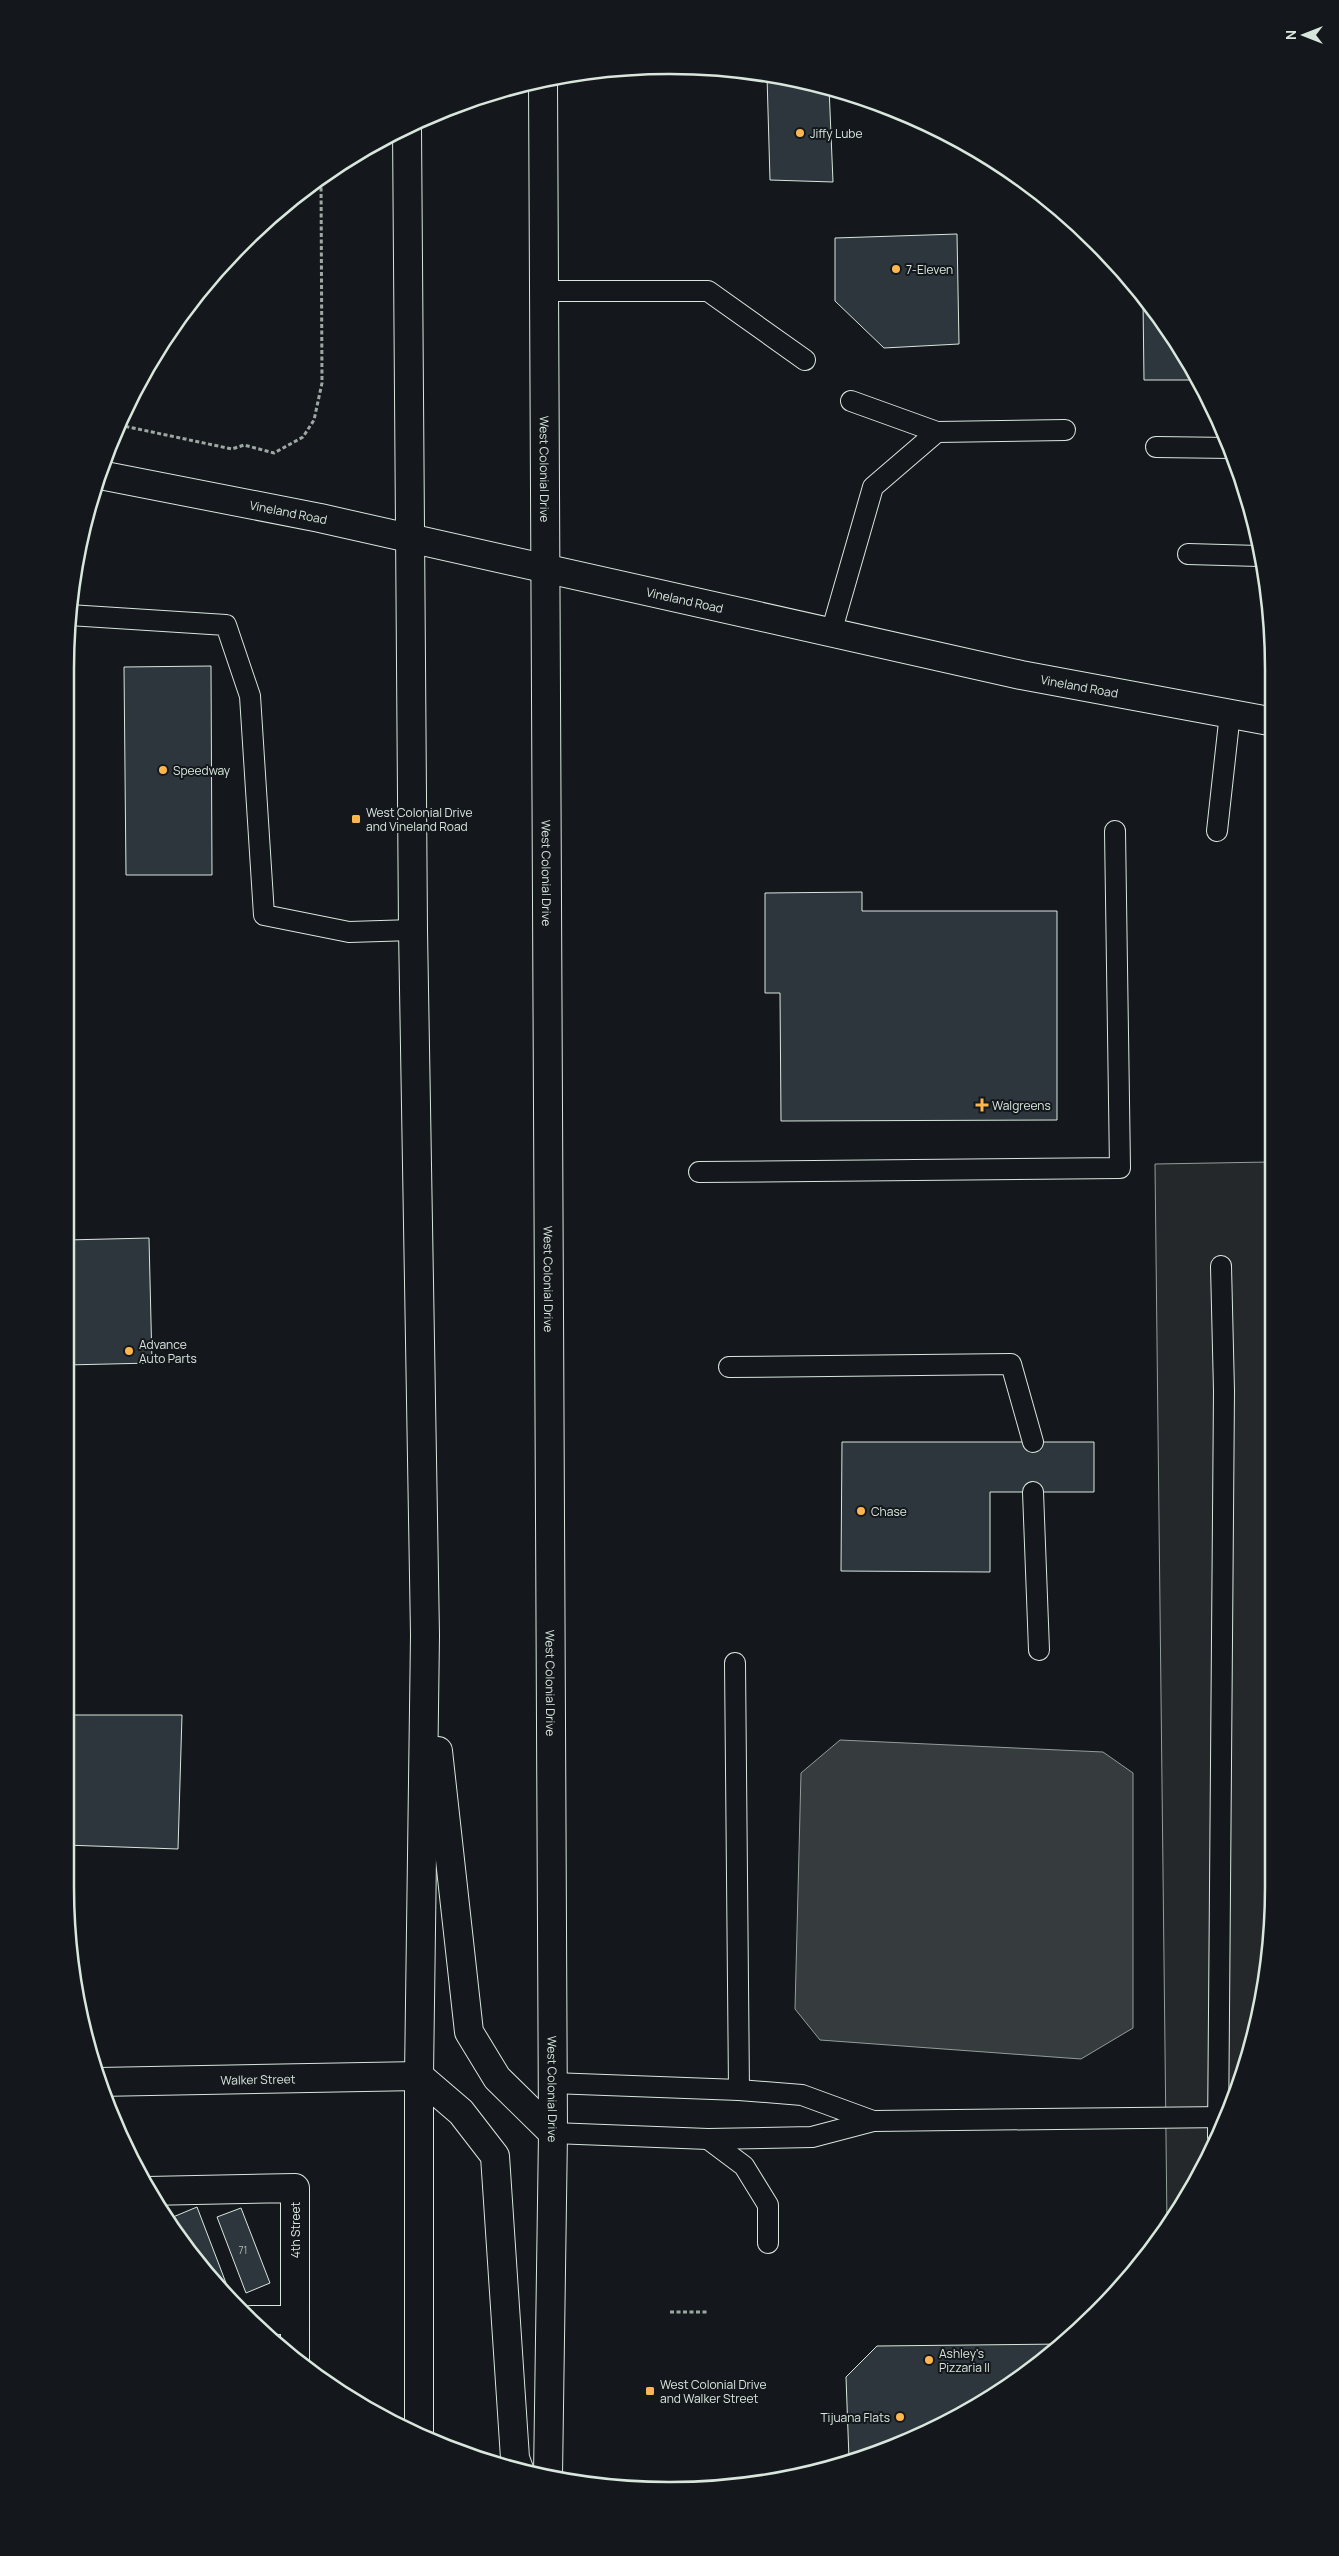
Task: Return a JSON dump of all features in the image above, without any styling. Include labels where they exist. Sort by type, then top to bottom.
[{"type":"main road","name":"West Colonial Drive","points":[[543,87],[553,2133],[548,2470]]},
{"type":"main road","points":[[407,135],[413,930],[425,1635],[419,2076],[419,2427]]},
{"type":"main road","name":"Vineland Road","points":[[106,476],[320,518],[831,634],[1021,675],[1265,720]]},
{"type":"main road","points":[[425,1635],[469,2032],[498,2078],[553,2133]]},
{"type":"main road","points":[[419,2076],[461,2112],[494,2156],[516,2462]]},
{"type":"main road","name":"Walker Street","points":[[106,2082],[419,2076]]},
{"type":"main road","name":"4th Street","points":[[158,2191],[295,2188],[295,2349]]},
{"type":"main road","points":[[261,2320],[295,2320]]},
{"type":"lane","points":[[544,291],[708,291],[805,360]]},
{"type":"lane","points":[[851,401],[937,432],[1065,430]]},
{"type":"lane","points":[[831,634],[873,487],[937,432]]},
{"type":"lane","points":[[1156,447],[1222,448]]},
{"type":"lane","points":[[1188,554],[1254,556]]},
{"type":"lane","points":[[77,615],[226,625],[250,696],[264,915],[349,932],[413,930]]},
{"type":"lane","points":[[1217,832],[1230,714]]},
{"type":"lane","points":[[699,1172],[1120,1168],[1115,831]]},
{"type":"lane","points":[[1221,1266],[1224,1391],[1221,2111]]},
{"type":"lane","points":[[729,1367],[1011,1364],[1033,1442]]},
{"type":"lane","points":[[1033,1492],[1040,1650]]},
{"type":"lane","points":[[735,1663],[739,2090]]},
{"type":"lane","points":[[552,2083],[739,2090],[802,2095],[873,2121]]},
{"type":"lane","points":[[553,2133],[708,2139],[812,2137],[873,2121],[1216,2124]]},
{"type":"lane","points":[[708,2139],[744,2166],[768,2205],[768,2244]]},
{"type":"path","points":[[126,426],[232,449],[244,445],[274,452],[303,437],[314,420],[322,383],[321,187]]},
{"type":"path","points":[[670,2312],[708,2312]]},
{"type":"shaded area","points":[[1265,1162],[1264,1925],[1254,2003],[1234,2078],[1204,2150],[1167,2214],[1155,1164]]},
{"type":"shaded area","points":[[840,1740],[1103,1752],[1133,1773],[1133,2028],[1081,2059],[820,2040],[795,2009],[801,1773]]},
{"type":"building","name":"Jiffy Lube","points":[[767,82],[829,96],[833,182],[770,180]]},
{"type":"building","name":"7-Eleven","points":[[957,234],[959,344],[884,348],[835,301],[835,238]]},
{"type":"building","points":[[1143,309],[1165,339],[1189,380],[1144,380]]},
{"type":"building","points":[[211,666],[212,875],[126,875],[124,667]]},
{"type":"building","name":"Walgreens","points":[[862,892],[862,911],[1057,911],[1057,1120],[781,1121],[780,993],[765,993],[765,893]]},
{"type":"building","points":[[149,1238],[152,1363],[74,1365],[74,1240]]},
{"type":"building","points":[[842,1442],[1094,1442],[1094,1492],[990,1492],[990,1572],[841,1571]]},
{"type":"building","points":[[74,1715],[182,1715],[178,1849],[74,1845]]},
{"type":"building","points":[[197,2207],[226,2283],[197,2249],[174,2217]]},
{"type":"building","points":[[241,2208],[270,2283],[246,2293],[217,2217]]},
{"type":"building","name":"Tijuana Flats","points":[[1050,2344],[1000,2382],[933,2421],[897,2437],[849,2455],[846,2377],[877,2346]]},
{"type":"place","name":"Jiffy Lube","points":[[800,133]]},
{"type":"place","name":"7-Eleven","points":[[896,269]]},
{"type":"place","name":"Speedway","points":[[163,770]]},
{"type":"place","name":"West Colonial Drive and Vineland Road","points":[[356,819]]},
{"type":"place","name":"Walgreens","points":[[982,1105]]},
{"type":"place","name":"Advance Auto Parts","points":[[129,1351]]},
{"type":"place","name":"Chase","points":[[861,1511]]},
{"type":"place","name":"Ashley's Pizzaria II","points":[[929,2360]]},
{"type":"place","name":"West Colonial Drive and Walker Street","points":[[650,2391]]},
{"type":"place","name":"Tijuana Flats","points":[[900,2417]]}]
